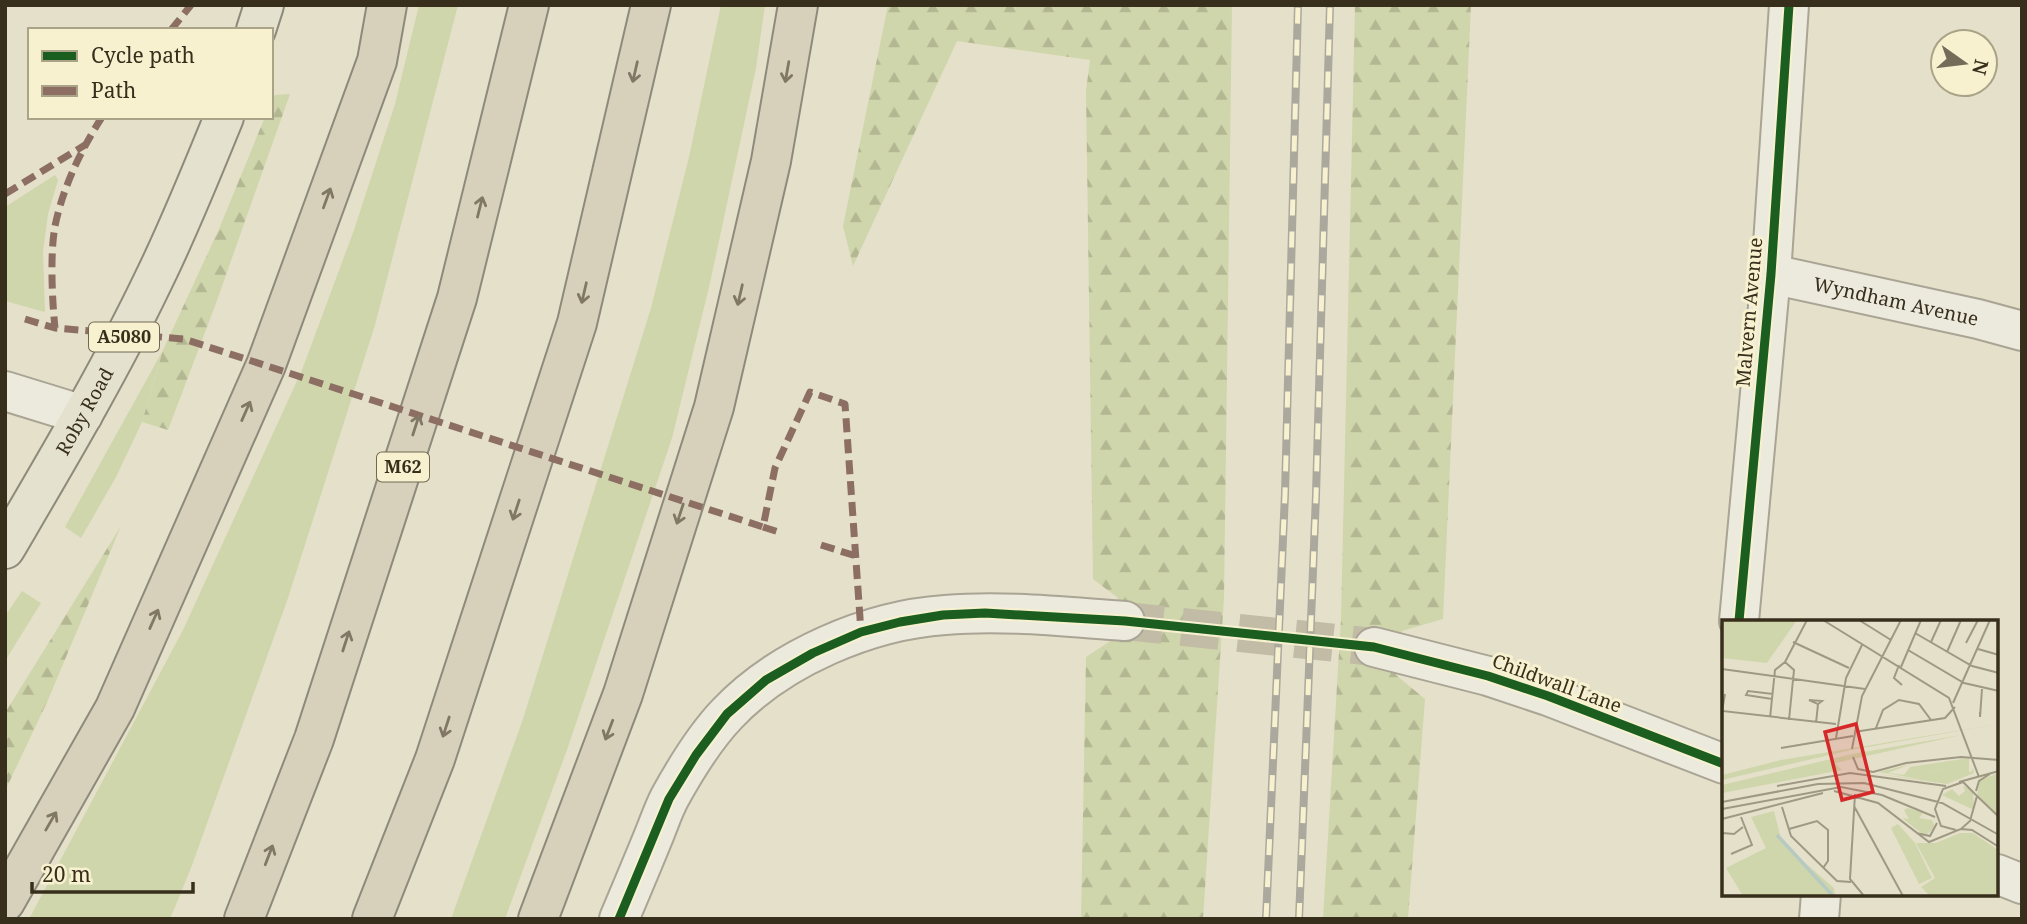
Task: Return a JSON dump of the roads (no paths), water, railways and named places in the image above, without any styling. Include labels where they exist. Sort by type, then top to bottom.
[{"type":"highway","points":[[5,902],[115,708],[266,365],[377,61],[387,5]]},
{"type":"highway","name":"M62","points":[[244,919],[314,739],[457,298],[529,5]]},
{"type":"highway","points":[[372,919],[435,759],[577,323],[651,5]]},
{"type":"highway","points":[[538,919],[623,694],[714,407],[771,161],[798,5]]},
{"type":"main road","points":[[257,28],[264,5]]},
{"type":"main road","name":"Roby Road","points":[[5,549],[83,415],[154,279],[223,119]]},
{"type":"street","name":"Malvern Avenue","points":[[1739,620],[1771,274],[1789,5]]},
{"type":"street","name":"Wyndham Avenue","points":[[1771,274],[2022,331]]},
{"type":"street","points":[[5,391],[83,415]]},
{"type":"street","points":[[619,919],[669,799],[695,755],[727,714],[766,680],[813,653],[860,632],[900,622],[943,615],[985,613],[1125,621]]},
{"type":"street","name":"Childwall Lane","points":[[1374,647],[1489,676],[1722,758]]},
{"type":"street","points":[[1999,874],[2022,884]]},
{"type":"street","points":[[1819,919],[1821,896]]},
{"type":"tunnel","points":[[1125,621],[1374,647]]},
{"type":"railway","points":[[1266,919],[1285,494],[1298,5]]},
{"type":"railway","points":[[1299,919],[1316,495],[1330,5]]}]
